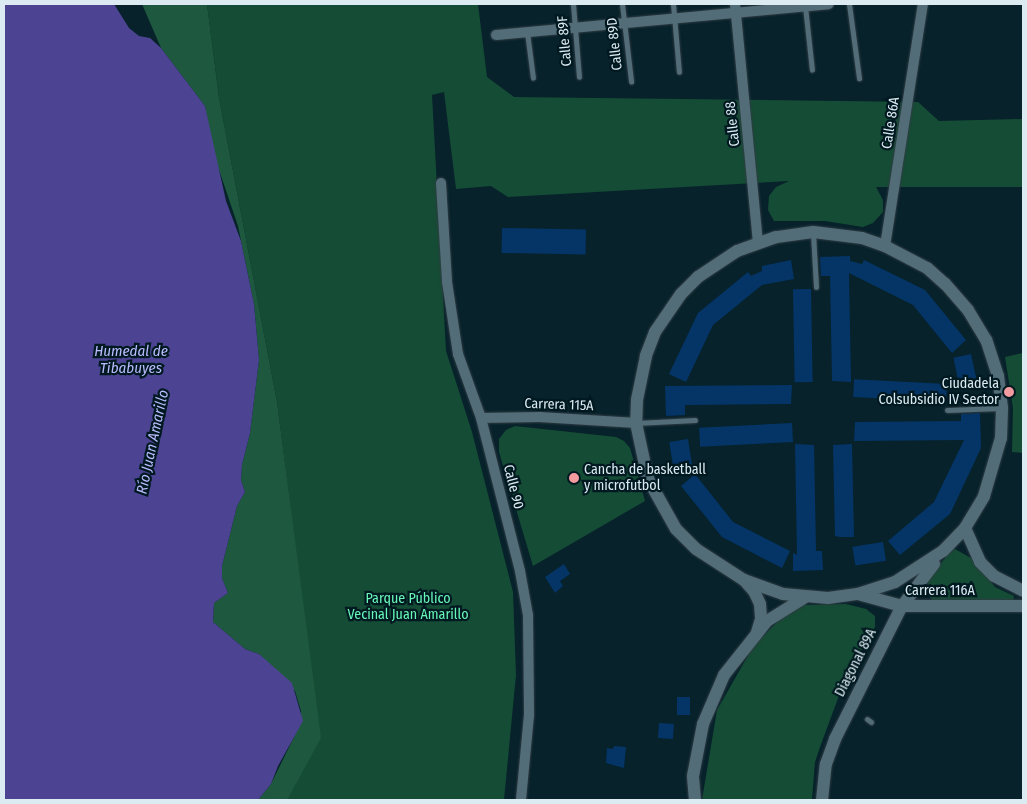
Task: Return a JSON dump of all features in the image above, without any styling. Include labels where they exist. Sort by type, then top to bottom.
[{"type":"street","points":[[496,35],[674,20],[735,9],[829,4]]},
{"type":"street","name":"Calle 86A","points":[[886,246],[923,4]]},
{"type":"street","name":"Calle 88","points":[[735,9],[758,242]]},
{"type":"street","name":"Calle 90","points":[[441,183],[447,282],[458,354],[481,418],[520,571],[528,615],[529,715],[521,800]]},
{"type":"street","name":"Diagonal 89A","points":[[744,580],[696,549],[666,513],[648,479],[636,423],[640,376],[656,332],[667,312],[704,272],[737,251],[758,242],[812,232],[862,238],[886,246],[927,268],[968,310],[986,340],[998,376],[1002,408],[1001,438],[995,468],[984,496],[965,528],[943,551],[902,606],[835,739],[826,764],[822,800]]},
{"type":"street","name":"Carrera 115A","points":[[481,418],[540,417],[636,423]]},
{"type":"street","name":"Carrera 116A","points":[[965,528],[980,562],[994,576],[1023,591]]},
{"type":"street","name":"Diagonal 89A","points":[[858,594],[895,582],[943,551]]},
{"type":"street","points":[[744,580],[783,594],[804,598],[858,594]]},
{"type":"street","points":[[744,580],[760,604],[761,618],[757,632]]},
{"type":"street","points":[[895,582],[902,596],[902,606]]},
{"type":"street","name":"Carrera 116A","points":[[858,594],[902,606],[1023,606]]},
{"type":"street","points":[[695,800],[694,776],[703,724],[724,675],[757,632],[778,612],[804,598]]},
{"type":"lane","name":"Calle 89F","points":[[573,4],[579,77]]},
{"type":"lane","name":"Calle 89D","points":[[622,4],[631,81]]},
{"type":"lane","points":[[673,4],[679,72]]},
{"type":"lane","points":[[849,4],[860,78]]},
{"type":"lane","points":[[805,6],[812,70]]},
{"type":"lane","points":[[527,32],[533,78]]},
{"type":"lane","points":[[812,232],[816,287]]},
{"type":"lane","points":[[947,410],[1002,408]]},
{"type":"lane","points":[[636,423],[695,420]]},
{"type":"green space","points":[[142,4],[207,4],[219,98],[277,402],[321,738],[287,800],[258,800],[271,784],[297,731],[301,711],[295,691],[259,654],[245,649],[213,622],[214,603],[228,593],[222,578],[222,566],[237,506],[245,492],[241,480],[242,465],[250,433],[259,360],[254,304],[238,226],[214,155],[205,106],[161,48]]},
{"type":"green space","name":"Parque Público Vecinal Juan Amarillo","points":[[207,4],[478,4],[487,77],[514,97],[918,102],[939,121],[1023,119],[1023,187],[876,187],[883,200],[883,212],[873,223],[863,227],[825,221],[774,221],[768,210],[769,196],[776,187],[789,181],[508,197],[491,186],[456,189],[444,92],[432,95],[446,351],[472,432],[513,592],[516,675],[504,800],[286,800],[320,738],[277,402],[219,98]]},
{"type":"green space","points":[[1023,353],[1023,453],[1012,452],[1013,408],[1005,357]]},
{"type":"green space","points":[[515,426],[616,437],[624,441],[630,448],[645,501],[533,566],[499,452],[499,439],[506,430]]},
{"type":"green space","points":[[953,548],[971,558],[995,587],[1014,596],[1013,602],[933,601],[930,597],[927,581]]},
{"type":"green space","points":[[846,604],[866,609],[875,616],[875,627],[847,674],[820,747],[815,762],[812,800],[702,800],[717,710],[754,645],[777,622],[804,605]]},
{"type":"water","name":"Humedal de Tibabuyes","points":[[4,4],[114,4],[129,28],[139,36],[150,38],[161,48],[205,106],[226,201],[241,241],[254,304],[259,360],[250,433],[242,465],[241,480],[245,492],[237,506],[222,566],[222,578],[228,593],[214,603],[213,622],[245,649],[259,654],[292,683],[303,721],[278,766],[271,784],[258,800],[4,800]]},
{"type":"building","points":[[502,228],[586,229],[586,254],[502,253]]},
{"type":"building","points":[[850,256],[850,261],[862,264],[864,260],[925,290],[966,340],[952,353],[913,305],[849,273],[851,382],[832,381],[830,276],[821,276],[820,257]]},
{"type":"building","points":[[791,260],[794,279],[762,285],[713,325],[686,382],[669,374],[698,313],[748,272],[751,276],[762,271],[762,266]]},
{"type":"building","points":[[793,289],[811,289],[813,382],[795,382]]},
{"type":"building","points":[[971,354],[977,383],[960,387],[953,358]]},
{"type":"building","points":[[854,379],[947,384],[946,402],[853,397]]},
{"type":"building","points":[[792,385],[791,404],[685,405],[685,415],[666,416],[665,386]]},
{"type":"building","points":[[980,413],[981,448],[950,514],[900,555],[888,541],[934,502],[964,440],[854,441],[855,422],[961,421],[961,414]]},
{"type":"building","points":[[792,423],[793,442],[700,447],[699,428]]},
{"type":"building","points":[[688,439],[693,469],[674,472],[669,442]]},
{"type":"building","points":[[795,444],[814,445],[816,551],[822,551],[823,570],[793,571],[793,553],[797,555]]},
{"type":"building","points":[[852,444],[854,537],[840,537],[835,536],[833,445]]},
{"type":"building","points":[[695,474],[733,522],[790,551],[782,568],[722,537],[681,486]]},
{"type":"building","points":[[883,542],[886,561],[855,566],[852,547]]},
{"type":"building","points":[[564,564],[570,574],[560,581],[563,586],[555,593],[545,577]]},
{"type":"building","points":[[677,697],[690,697],[690,715],[677,715]]},
{"type":"building","points":[[659,723],[674,724],[673,739],[658,738]]},
{"type":"building","points":[[614,746],[626,747],[624,768],[606,763],[607,748],[613,749]]},
{"type":"place","name":"Ciudadela Colsubsidio IV Sector","points":[[1009,392]]},
{"type":"place","name":"Cancha de basketball y microfutbol","points":[[574,478]]},
{"type":"water label","name":"Río Juan Amarillo","points":[[153,442]]}]
